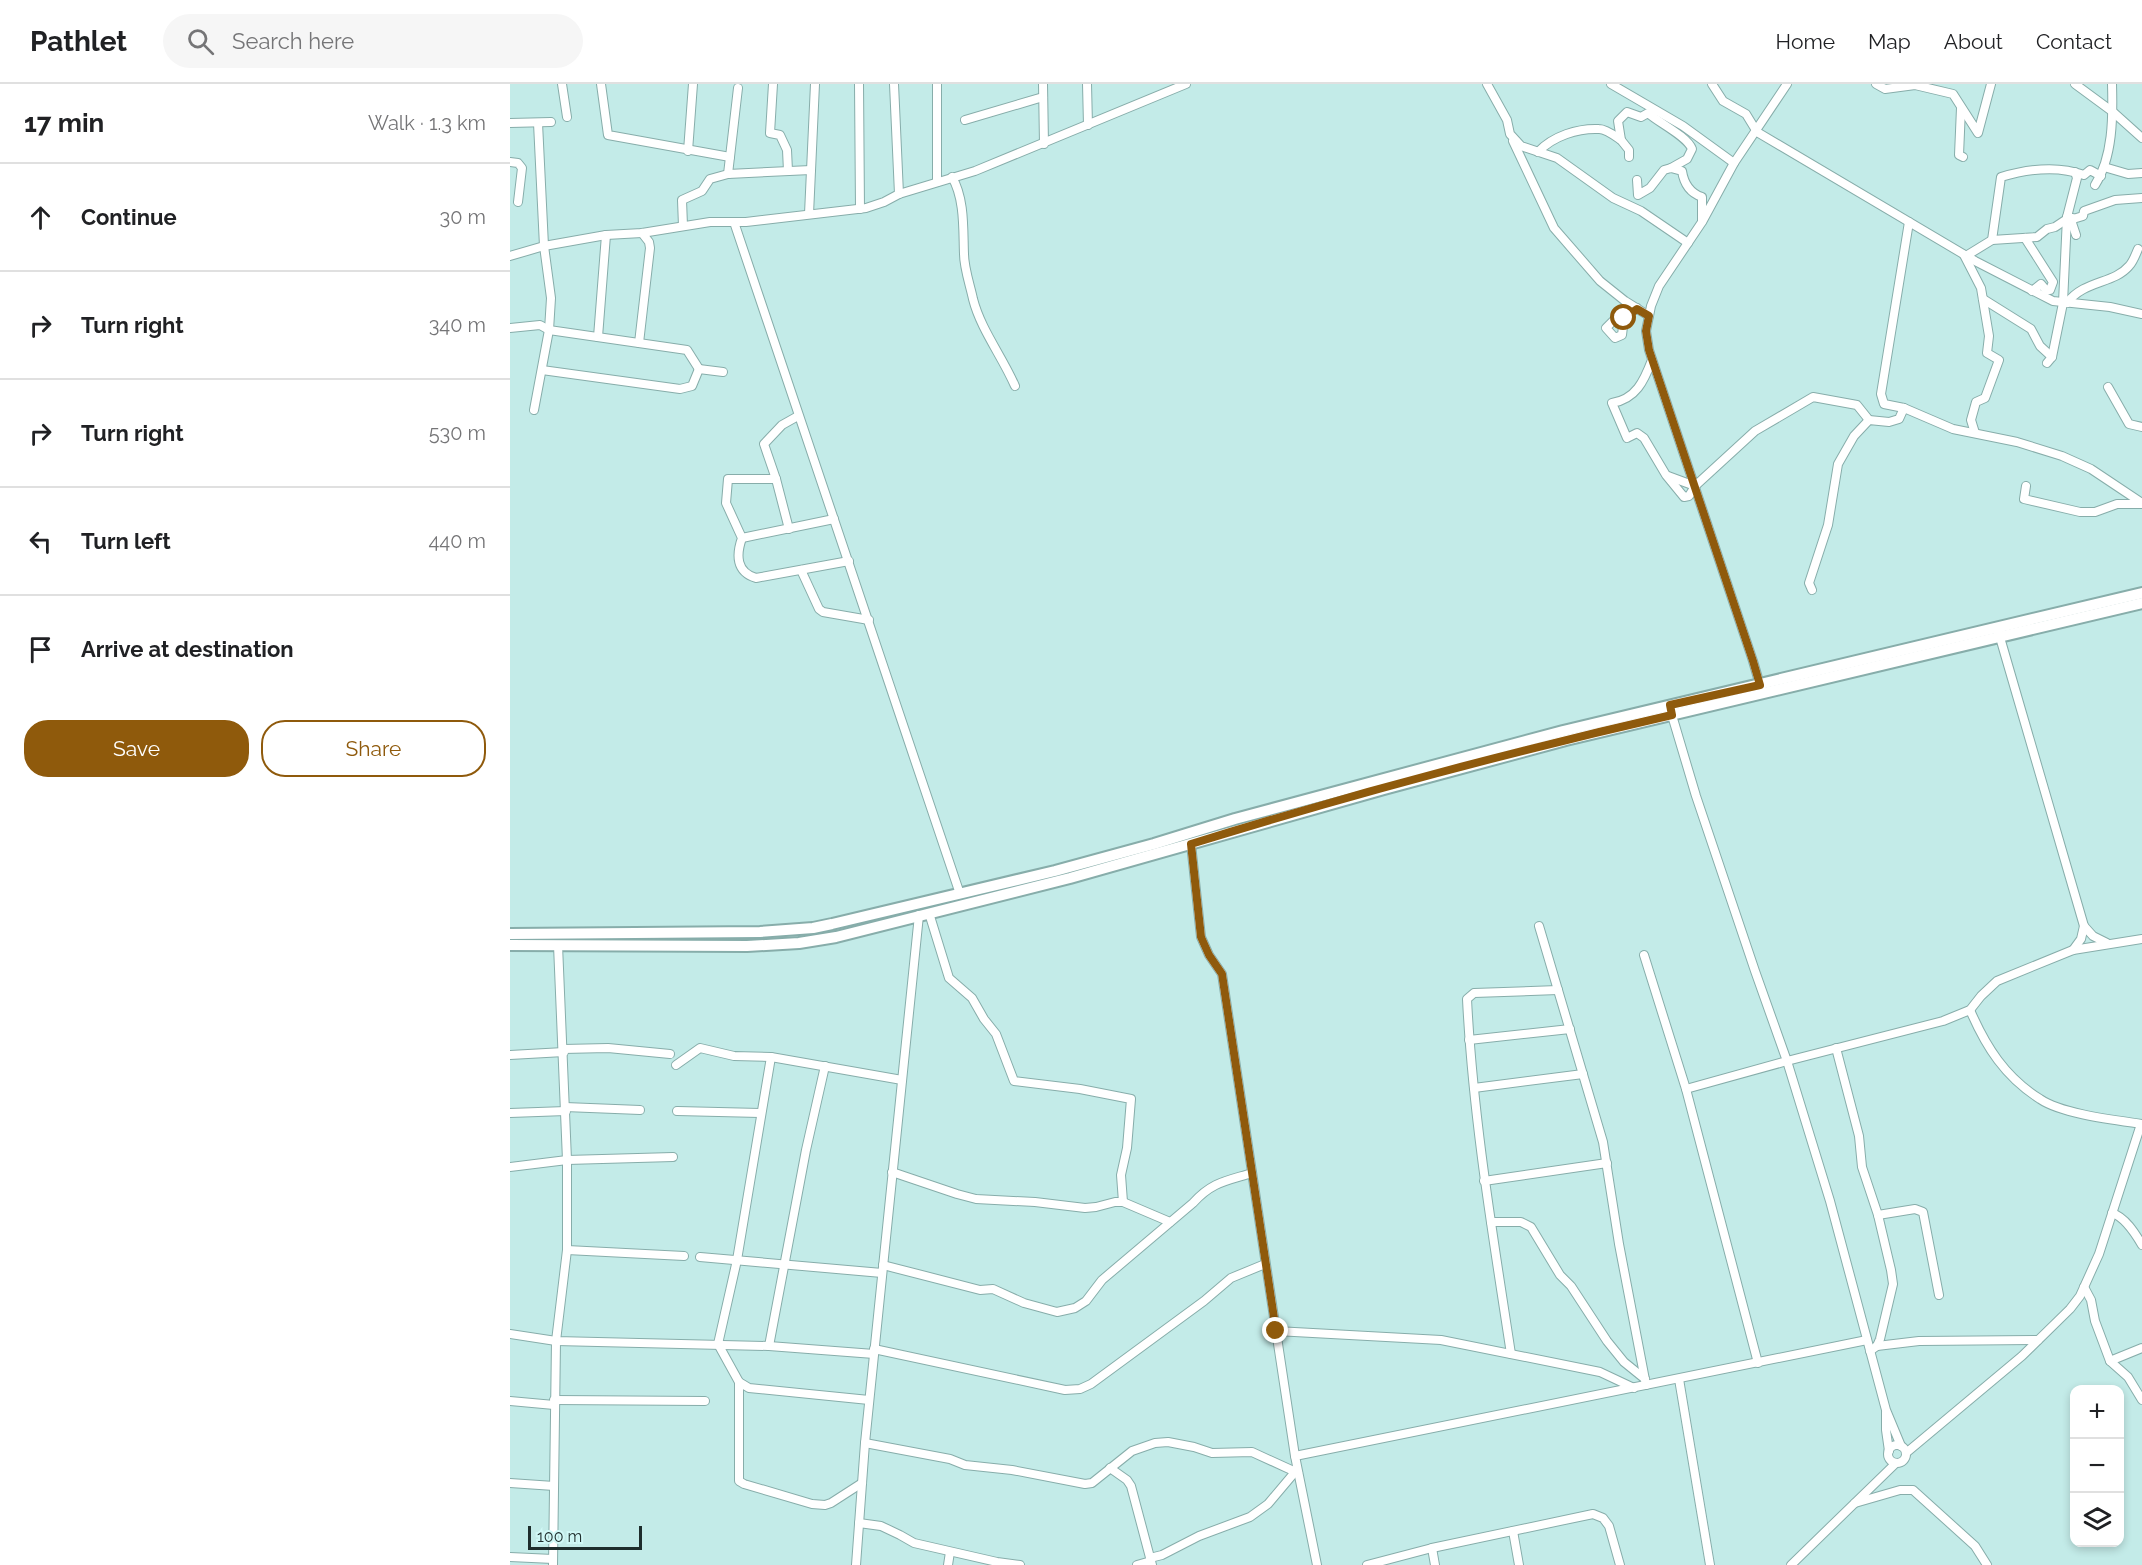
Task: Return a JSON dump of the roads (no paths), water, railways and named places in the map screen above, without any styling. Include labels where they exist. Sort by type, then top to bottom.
[{"type":"main road","points":[[510,934],[760,932],[813,928],[1055,871],[1234,819],[1520,742],[1671,710],[1998,632],[2142,592]]},
{"type":"main road","points":[[510,945],[694,947],[799,943],[863,931],[1070,878],[1760,685],[1998,632],[2142,603]]},
{"type":"street","points":[[562,84],[567,117]]},
{"type":"street","points":[[601,84],[608,135],[730,157]]},
{"type":"street","points":[[688,151],[693,84]]},
{"type":"street","points":[[773,84],[770,133],[780,135],[787,150],[788,171]]},
{"type":"street","points":[[809,214],[815,84]]},
{"type":"street","points":[[859,84],[860,209]]},
{"type":"street","points":[[894,84],[899,194]]},
{"type":"street","points":[[937,84],[937,182]]},
{"type":"street","points":[[1043,84],[1044,144]]},
{"type":"street","points":[[1087,84],[1088,125]]},
{"type":"street","points":[[510,256],[544,246],[606,235],[644,233],[710,222],[734,222],[860,209],[884,202],[899,194],[975,171],[1186,84]]},
{"type":"street","points":[[1487,84],[1507,120],[1510,134],[1554,228],[1600,281],[1649,316]]},
{"type":"street","points":[[1611,84],[1683,126],[1734,164]]},
{"type":"street","points":[[1712,84],[1723,101],[1746,114],[1756,132],[1965,255],[2032,291],[2053,301],[2110,307],[2142,314]]},
{"type":"street","points":[[1876,84],[1885,89],[1920,86],[1953,94],[1978,133],[1991,84]]},
{"type":"street","points":[[2075,84],[2113,112],[2142,138]]},
{"type":"street","points":[[2095,185],[2104,167],[2113,112],[2112,84]]},
{"type":"street","points":[[1760,685],[1652,360],[1646,331],[1659,286],[1702,222],[1734,164],[1785,85]]},
{"type":"street","points":[[728,174],[738,88]]},
{"type":"street","points":[[965,120],[1043,97]]},
{"type":"street","points":[[1961,107],[1959,155],[1963,157]]},
{"type":"street","points":[[1621,140],[1618,121],[1627,112],[1641,117],[1648,113],[1656,121],[1689,142],[1692,149],[1687,159],[1664,170],[1650,188],[1638,195],[1636,180]]},
{"type":"street","points":[[510,123],[551,123]]},
{"type":"street","points":[[534,410],[549,330],[551,298],[544,246],[538,123]]},
{"type":"street","points":[[1538,152],[1546,143],[1582,129],[1601,129],[1621,140],[1629,150],[1629,157]]},
{"type":"street","points":[[1510,134],[1521,146],[1557,158],[1613,198],[1641,211],[1688,243]]},
{"type":"street","points":[[510,162],[518,163],[522,168],[518,202]]},
{"type":"street","points":[[2104,167],[2128,174],[2142,173]]},
{"type":"street","points":[[1671,168],[1682,171],[1683,181],[1693,194],[1702,197],[1702,222]]},
{"type":"street","points":[[1992,240],[2001,177],[2018,172],[2053,169],[2084,175],[2090,170],[2101,176]]},
{"type":"street","points":[[683,226],[682,200],[702,190],[710,179],[728,174],[811,170]]},
{"type":"street","points":[[1983,299],[2031,329],[2050,360],[2065,303],[2069,218],[2077,178],[2075,172]]},
{"type":"street","points":[[952,177],[956,184],[962,212],[964,254],[974,301],[987,333],[1005,362],[1015,386]]},
{"type":"street","points":[[1965,255],[1992,240],[2037,237],[2069,218],[2084,216],[2084,211],[2115,200],[2142,198]]},
{"type":"street","points":[[2069,218],[2076,236]]},
{"type":"street","points":[[734,222],[960,894]]},
{"type":"street","points":[[1909,222],[1881,394],[1884,404],[1904,408],[1953,429],[2017,442],[2062,456],[2091,470],[2142,503]]},
{"type":"street","points":[[639,343],[650,248],[650,242],[644,233]]},
{"type":"street","points":[[598,337],[606,235]]},
{"type":"street","points":[[2025,238],[2053,282],[2050,290],[2046,290],[2041,284],[2032,291]]},
{"type":"street","points":[[2065,303],[2089,285],[2115,276],[2129,267],[2138,249]]},
{"type":"street","points":[[1965,255],[1981,288],[1989,336],[1987,353],[1999,360],[1985,398],[1976,402],[1971,420],[1975,433]]},
{"type":"street","points":[[1624,318],[1637,309]]},
{"type":"street","points":[[510,328],[540,325],[549,330],[687,350],[699,369]]},
{"type":"street","points":[[1652,360],[1642,385],[1622,401],[1612,403],[1627,438],[1637,434],[1644,438],[1666,475],[1684,497],[1689,496],[1695,486],[1755,431],[1813,397],[1857,405],[1869,420],[1889,422],[1899,419],[1904,408]]},
{"type":"street","points":[[542,370],[680,389],[692,386],[699,369]]},
{"type":"street","points":[[699,369],[723,372]]},
{"type":"street","points":[[2108,387],[2129,424],[2142,428]]},
{"type":"street","points":[[789,528],[776,478],[764,444],[782,425],[798,416]]},
{"type":"street","points":[[1812,590],[1809,583],[1828,525],[1838,464],[1854,436],[1869,420]]},
{"type":"street","points":[[1666,475],[1695,486]]},
{"type":"street","points":[[776,478],[728,479],[726,503],[742,538],[738,559],[743,570],[756,578],[849,561]]},
{"type":"street","points":[[2026,486],[2024,499],[2080,512],[2095,512],[2117,504],[2142,503]]},
{"type":"street","points":[[742,538],[834,519]]},
{"type":"street","points":[[801,570],[819,609],[824,612],[869,620]]},
{"type":"street","points":[[1998,632],[2084,926],[2093,936],[2108,943]]},
{"type":"street","points":[[1671,710],[1696,796],[1787,1061],[1830,1201],[1867,1340],[1873,1348],[1886,1410],[1889,1451],[1891,1460],[1896,1463]]},
{"type":"street","points":[[1191,844],[1201,937],[1209,955],[1222,974],[1294,1456],[1317,1565]]},
{"type":"street","points":[[855,1565],[892,1172],[924,914]]},
{"type":"street","points":[[924,914],[949,978],[972,998],[996,1034],[1014,1081],[1080,1089],[1131,1100],[1128,1148],[1121,1175],[1123,1202]]},
{"type":"street","points":[[1539,926],[1607,1163],[1619,1244],[1646,1382]]},
{"type":"street","points":[[2073,950],[2081,939],[2084,926]]},
{"type":"street","points":[[1686,1089],[1943,1021],[1971,1010],[1981,996],[1997,981],[2073,950],[2142,939]]},
{"type":"street","points":[[510,1557],[553,1562],[556,1341],[567,1250],[567,1160],[558,945]]},
{"type":"street","points":[[1644,955],[1686,1089],[1758,1363]]},
{"type":"street","points":[[1511,1354],[1485,1181],[1469,1040],[1467,999],[1474,993],[1558,990]]},
{"type":"street","points":[[1904,1449],[2022,1356],[2070,1309],[2084,1287],[2099,1254],[2141,1124],[2063,1109],[2040,1100],[2010,1075],[1994,1057],[1971,1010]]},
{"type":"street","points":[[1469,1040],[1570,1029]]},
{"type":"street","points":[[510,1055],[608,1048],[670,1054]]},
{"type":"street","points":[[676,1065],[700,1048],[734,1056],[771,1058],[902,1080]]},
{"type":"street","points":[[1836,1048],[1859,1136],[1862,1167],[1878,1215],[1893,1284],[1884,1324],[1873,1348]]},
{"type":"street","points":[[771,1058],[737,1260],[715,1344],[738,1382],[749,1388],[869,1400]]},
{"type":"street","points":[[769,1346],[825,1066]]},
{"type":"street","points":[[1474,1088],[1583,1074]]},
{"type":"street","points":[[510,1113],[565,1109],[640,1110]]},
{"type":"street","points":[[677,1111],[760,1113]]},
{"type":"street","points":[[510,1167],[567,1160],[673,1157]]},
{"type":"street","points":[[1485,1181],[1607,1163]]},
{"type":"street","points":[[892,1172],[976,1199],[1024,1201],[1085,1208],[1123,1202],[1170,1222]]},
{"type":"street","points":[[700,1257],[882,1269],[980,1290],[993,1289],[1024,1303],[1056,1312],[1065,1311],[1086,1301],[1102,1280],[1213,1185],[1252,1173]]},
{"type":"street","points":[[1878,1215],[1915,1209],[1923,1212],[1938,1295]]},
{"type":"street","points":[[2112,1213],[2121,1217],[2137,1235],[2142,1245]]},
{"type":"street","points":[[1491,1222],[1521,1222],[1531,1227],[1560,1275],[1571,1286],[1607,1341],[1624,1362],[1646,1382]]},
{"type":"street","points":[[567,1250],[684,1256]]},
{"type":"street","points":[[510,1334],[556,1341],[698,1343],[874,1352],[1065,1390],[1080,1389],[1091,1384],[1204,1301],[1230,1278],[1265,1264]]},
{"type":"street","points":[[2084,1287],[2091,1299],[2095,1320],[2110,1361],[2128,1377],[2142,1400]]},
{"type":"street","points":[[1276,1331],[1441,1340],[1600,1372],[1634,1388]]},
{"type":"street","points":[[1294,1456],[1634,1388],[1646,1382],[1679,1379],[1867,1340]]},
{"type":"street","points":[[1873,1348],[1919,1341],[2038,1341]]},
{"type":"street","points":[[2110,1361],[2142,1348]]},
{"type":"street","points":[[1679,1379],[1710,1565]]},
{"type":"street","points":[[738,1382],[739,1481],[744,1485],[818,1505],[831,1503],[862,1484]]},
{"type":"street","points":[[510,1401],[705,1401]]},
{"type":"street","points":[[1791,1565],[1896,1463],[1904,1460],[1904,1449],[1886,1410]]},
{"type":"street","points":[[865,1443],[950,1459],[964,1465],[1012,1470],[1085,1484],[1092,1483],[1132,1451],[1155,1443],[1168,1442],[1212,1453],[1252,1452],[1297,1472]]},
{"type":"street","points":[[1889,1451],[1895,1445],[1904,1449]]},
{"type":"street","points":[[1110,1468],[1127,1480],[1131,1486],[1151,1561]]},
{"type":"street","points":[[1137,1565],[1151,1561],[1199,1536],[1250,1517],[1268,1504],[1297,1472]]},
{"type":"street","points":[[510,1483],[554,1486]]},
{"type":"street","points":[[1855,1503],[1900,1490],[1913,1490],[1975,1546],[1987,1565]]},
{"type":"street","points":[[1367,1565],[1432,1548],[1593,1514],[1603,1518],[1608,1526],[1620,1565]]},
{"type":"street","points":[[859,1523],[881,1526],[900,1534],[914,1544],[1020,1565]]},
{"type":"street","points":[[1513,1531],[1519,1565]]},
{"type":"street","points":[[1432,1548],[1435,1565]]},
{"type":"street","points":[[948,1565],[950,1552]]}]
